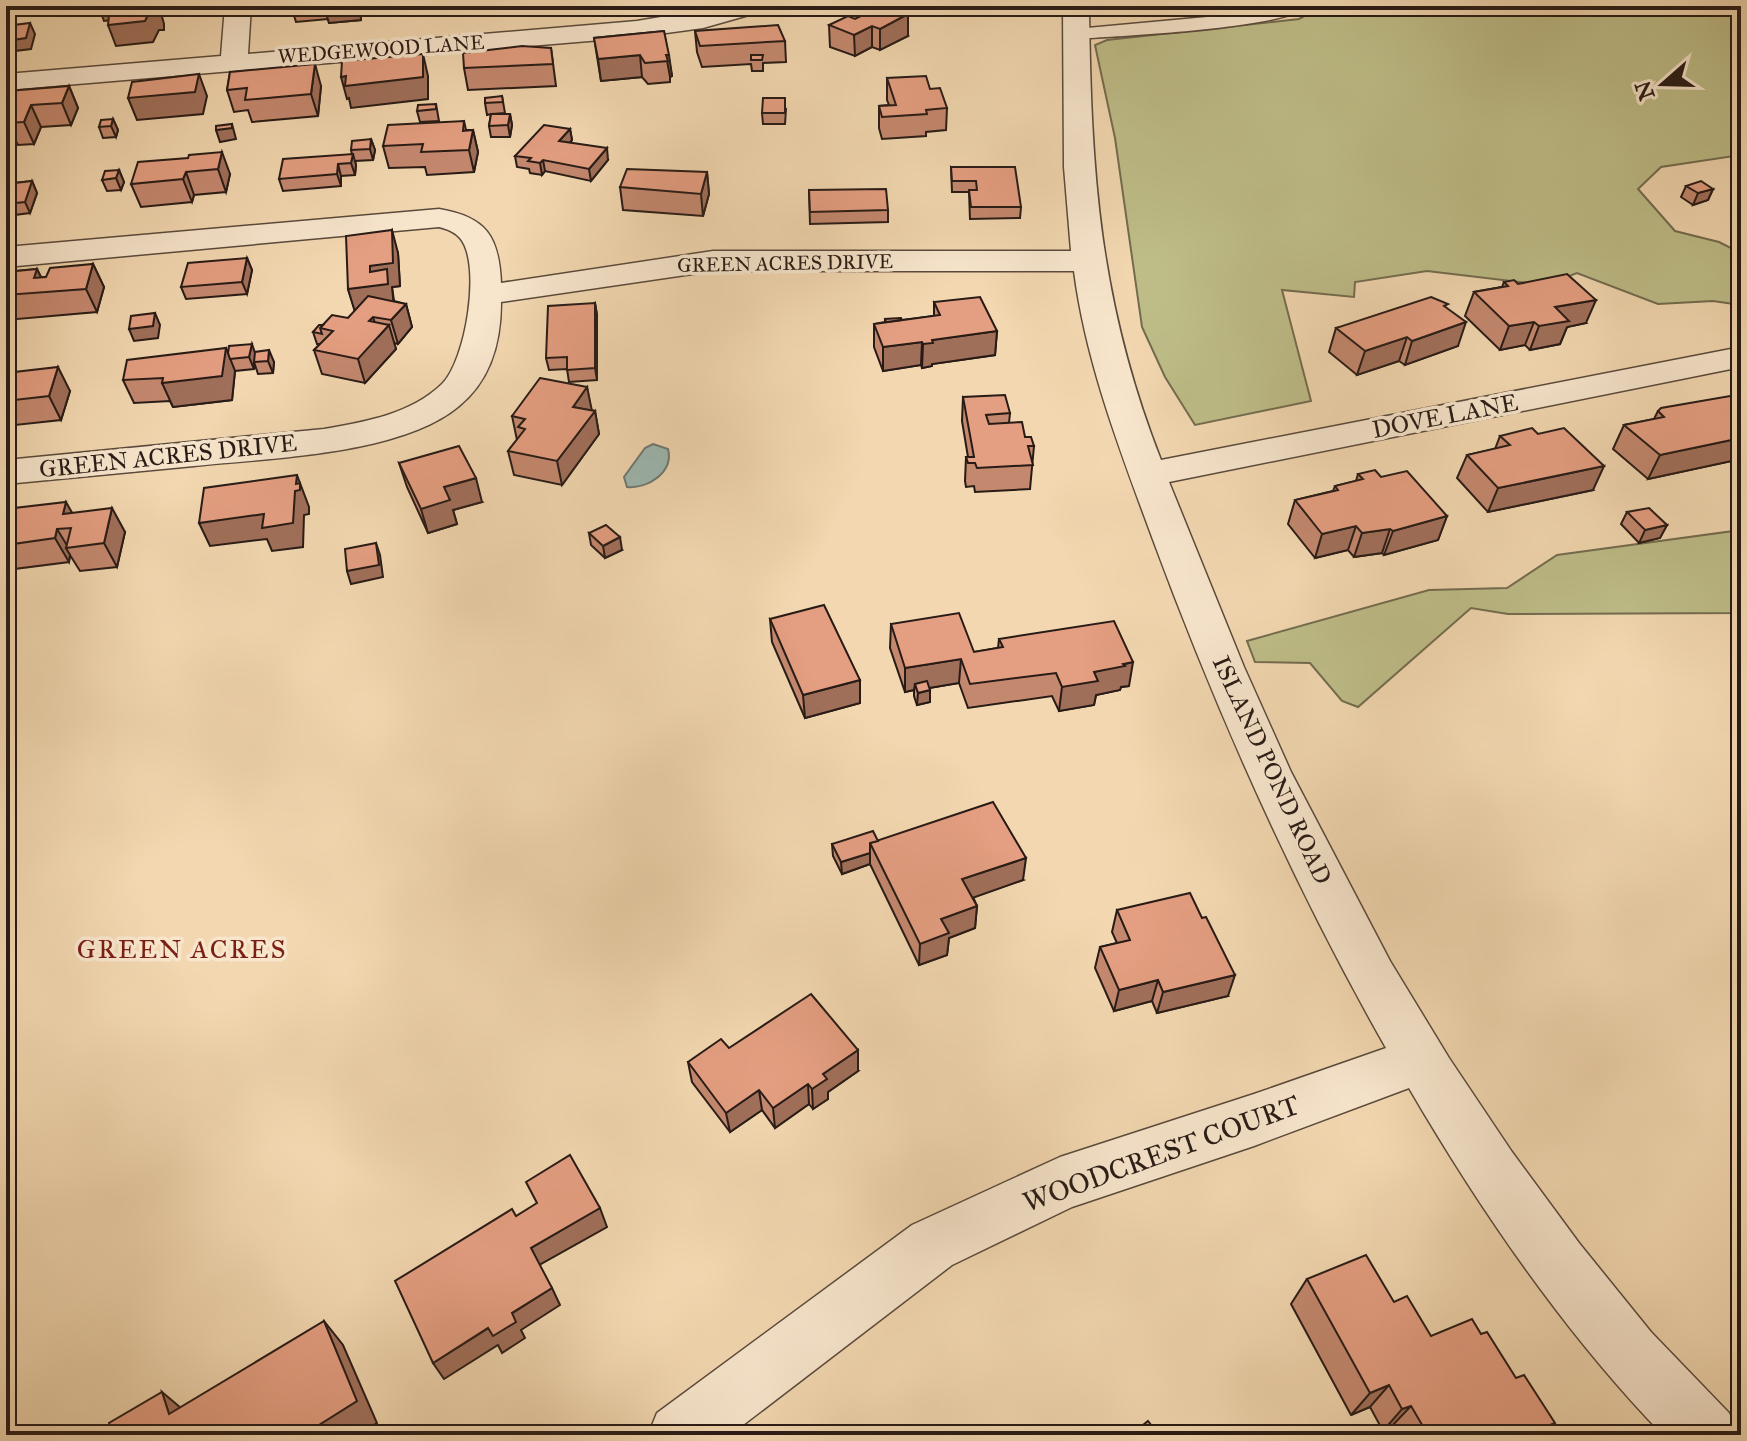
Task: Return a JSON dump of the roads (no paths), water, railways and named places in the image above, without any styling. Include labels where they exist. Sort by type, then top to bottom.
[{"type":"street","points":[[234,61],[238,6]]},
{"type":"street","name":"WEDGEWOOD LANE","points":[[6,82],[637,29],[703,20],[754,6]]},
{"type":"street","name":"ISLAND POND ROAD","points":[[1076,20],[1078,123],[1088,261],[1100,327],[1148,474],[1203,620],[1257,743],[1311,858],[1419,1060],[1524,1216],[1630,1354],[1707,1435]]},
{"type":"street","name":"GREEN ACRES DRIVE","points":[[6,257],[364,222],[439,218],[455,220],[474,232],[483,258],[485,295],[481,344],[475,362],[466,378],[444,402],[423,414],[353,436],[6,472]]},
{"type":"street","name":"GREEN ACRES DRIVE","points":[[485,295],[713,261],[1088,261]]},
{"type":"street","name":"DOVE LANE","points":[[1148,474],[1741,357]]},
{"type":"street","name":"WOODCREST COURT","points":[[679,1435],[932,1245],[1060,1184],[1254,1120],[1419,1060]]},
{"type":"lane","points":[[1076,20],[1240,19],[1280,14],[1299,6]]},
{"type":"water","points":[[653,444],[668,449],[669,457],[663,472],[651,482],[627,487],[624,477],[645,448]]},
{"type":"district","name":"GREEN ACRES","points":[[182,949]]}]
